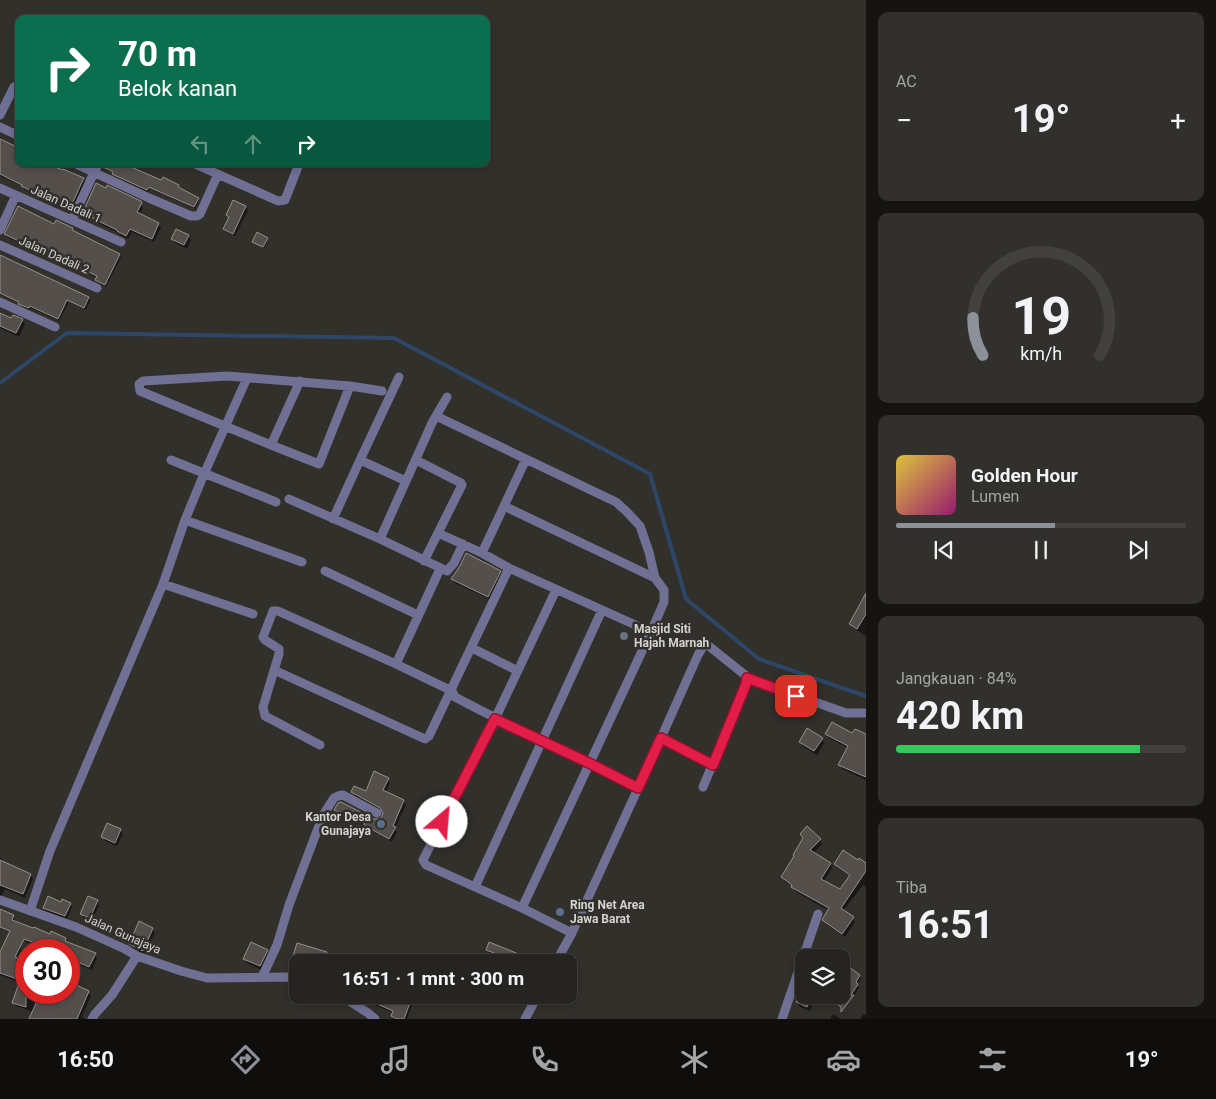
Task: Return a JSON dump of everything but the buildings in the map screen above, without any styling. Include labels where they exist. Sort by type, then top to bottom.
[{"type":"street","points":[[0,115],[15,86]]},
{"type":"street","points":[[0,127],[15,134]]},
{"type":"street","points":[[203,167],[278,201],[285,200],[298,167]]},
{"type":"street","points":[[72,220],[96,168],[191,216],[200,214],[218,174]]},
{"type":"street","name":"Jalan Dadali 1","points":[[0,188],[121,242]]},
{"type":"street","points":[[0,230],[16,195]]},
{"type":"street","name":"Jalan Dadali 2","points":[[0,245],[97,288]]},
{"type":"street","points":[[0,302],[55,327]]},
{"type":"street","points":[[350,386],[319,464],[140,391],[139,384],[143,380],[227,376],[300,381],[350,386],[382,391]]},
{"type":"street","points":[[334,519],[399,377]]},
{"type":"street","points":[[30,911],[50,851],[163,584],[185,520],[204,474],[247,378]]},
{"type":"street","points":[[271,445],[300,381]]},
{"type":"street","points":[[380,539],[432,423],[447,396]]},
{"type":"street","points":[[436,416],[616,502],[640,526],[655,578],[664,590],[664,602],[522,908]]},
{"type":"street","points":[[482,553],[526,459]]},
{"type":"street","points":[[171,460],[276,502]]},
{"type":"street","points":[[360,460],[406,481]]},
{"type":"street","points":[[416,460],[462,485],[424,560]]},
{"type":"street","points":[[289,499],[447,571],[454,563],[463,544]]},
{"type":"street","points":[[504,506],[655,578]]},
{"type":"street","points":[[185,520],[302,562]]},
{"type":"street","points":[[438,533],[556,590],[650,632]]},
{"type":"street","points":[[274,670],[425,740],[430,736],[452,691],[509,568]]},
{"type":"street","points":[[396,664],[440,569]]},
{"type":"street","points":[[325,571],[418,615]]},
{"type":"street","points":[[163,584],[253,614]]},
{"type":"street","points":[[556,590],[495,719],[423,860],[426,865],[572,932]]},
{"type":"street","points":[[320,745],[265,716],[263,711],[279,654],[279,648],[263,637],[273,611],[276,610],[452,691],[455,697],[495,719],[638,788]]},
{"type":"street","points":[[474,887],[602,610]]},
{"type":"street","points":[[560,954],[698,655],[706,643],[747,678],[846,712],[866,714]]},
{"type":"street","points":[[472,648],[518,671]]},
{"type":"street","points":[[703,787],[747,678]]},
{"type":"street","points":[[661,738],[713,765]]},
{"type":"street","points":[[262,977],[277,945],[289,905],[323,815],[334,798],[343,796],[376,813]]},
{"type":"street","name":"Jalan Gunajaya","points":[[0,901],[76,927],[125,949],[136,956],[207,978],[289,978]]},
{"type":"street","points":[[782,1019],[818,914]]},
{"type":"street","points":[[92,1019],[112,995],[136,956]]},
{"type":"street","points":[[354,1004],[375,1019]]},
{"type":"street","points":[[525,1019],[533,1004]]},
{"type":"waterway","points":[[0,383],[67,333],[394,338],[650,474],[686,599],[759,659],[866,696]]},
{"type":"place","name":"Masjid Siti Hajah Marnah","points":[[624,636]]},
{"type":"place","name":"Kantor Desa Gunajaya","points":[[381,824]]},
{"type":"place","name":"Ring Net Area Jawa Barat","points":[[560,912]]},
{"type":"route","points":[[442,822],[495,719],[638,788],[661,738],[713,765],[747,678],[796,696]]}]
